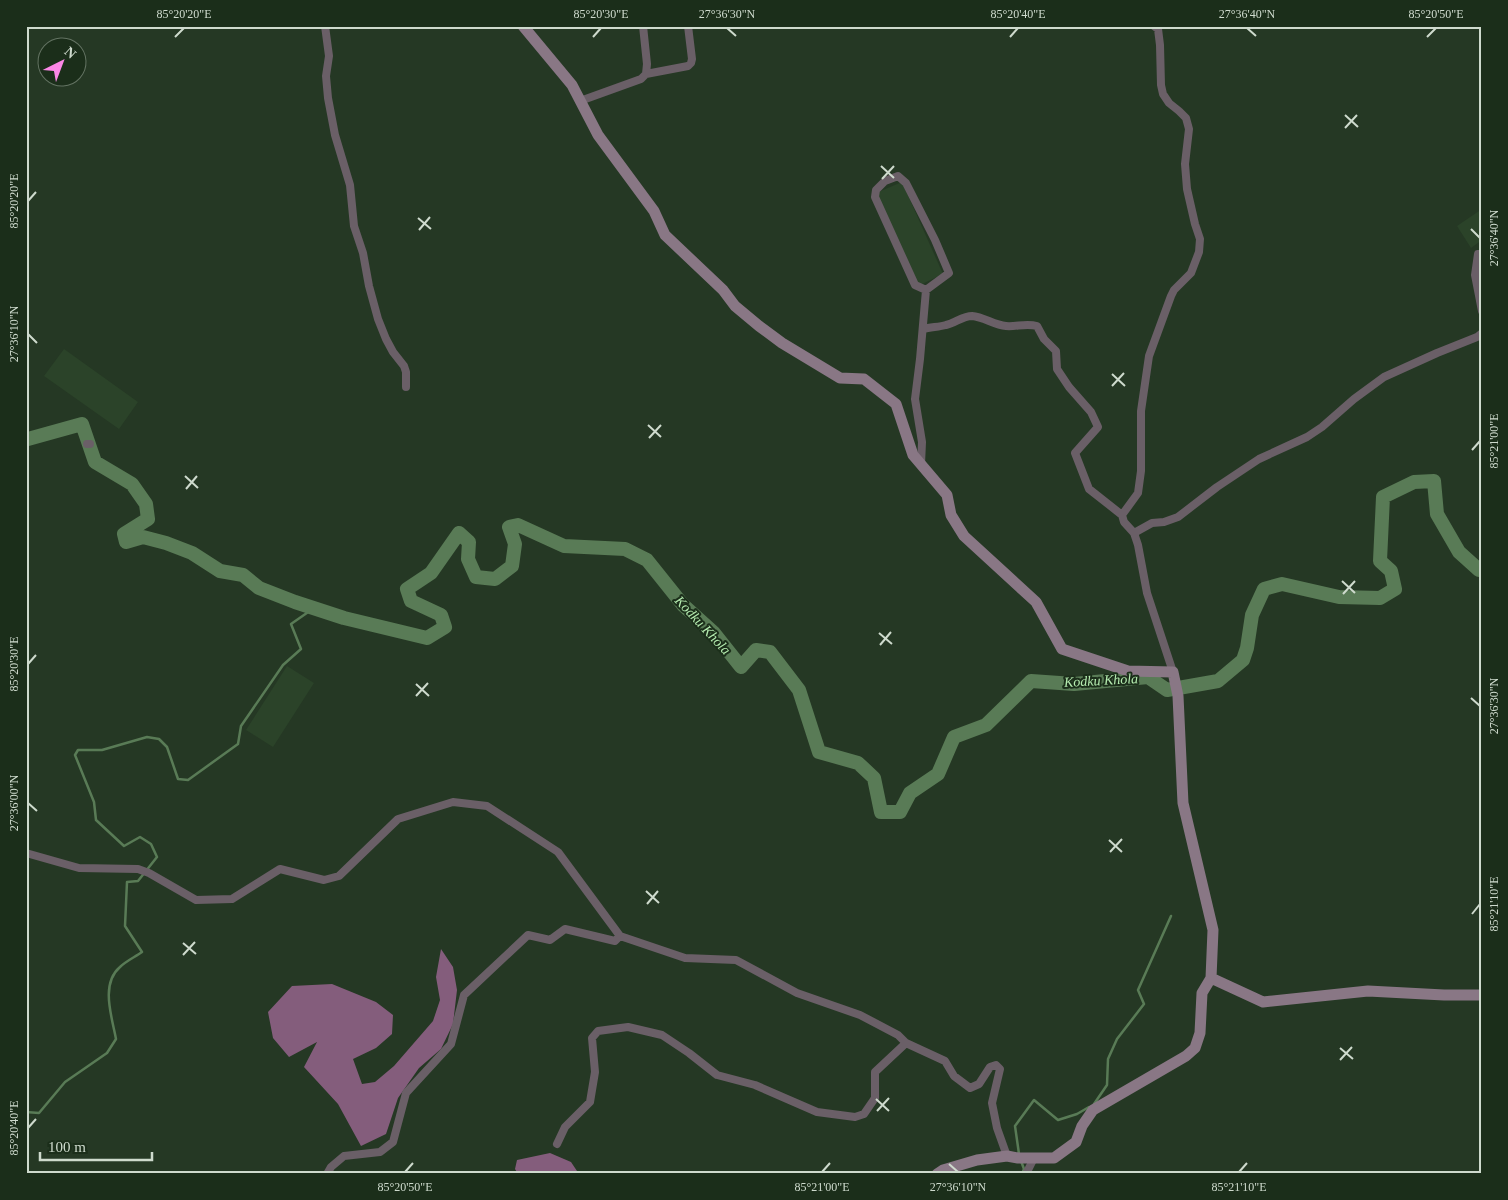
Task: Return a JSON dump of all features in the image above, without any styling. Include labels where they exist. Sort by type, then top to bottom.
[{"type":"street","points":[[325,26],[329,56],[326,76],[328,98],[335,135],[350,185],[354,226],[363,253],[378,319],[393,352],[404,366],[406,387]]},
{"type":"street","points":[[523,26],[572,85],[598,135],[654,211],[666,235],[723,290],[735,306],[782,343],[840,378],[864,379],[896,404],[913,455],[947,495],[951,515],[964,536],[1036,602],[1062,649],[1128,671],[1174,676]]},
{"type":"street","points":[[643,26],[647,64],[646,74]]},
{"type":"street","points":[[580,101],[641,79],[646,74],[688,66],[692,59],[688,26]]},
{"type":"street","points":[[1122,515],[1138,493],[1140,484],[1142,450],[1141,411],[1149,356],[1171,296],[1174,290],[1191,273],[1196,263],[1200,245],[1187,189],[1185,164],[1189,129],[1186,118],[1169,103],[1163,94],[1158,29],[1154,26]]},
{"type":"street","points":[[921,464],[922,442],[915,399],[926,290],[949,272],[906,183],[898,176],[885,181],[876,190],[875,197],[915,285],[926,290]]},
{"type":"street","points":[[1478,254],[1475,275],[1482,311]]},
{"type":"street","points":[[923,328],[947,325],[971,316],[1005,326],[1016,327],[1029,324],[1037,326],[1044,339],[1056,352],[1057,369],[1069,387],[1091,412],[1098,427],[1075,453],[1089,489],[1122,515],[1124,522],[1134,533],[1138,544],[1151,607],[1174,676],[1178,696],[1183,802],[1213,930],[1211,978],[1202,993],[1200,1032],[1195,1048],[1186,1056],[1092,1110],[1082,1126],[1076,1142],[1054,1158],[977,1160],[943,1170],[938,1174]]},
{"type":"street","points":[[1134,533],[1152,523],[1164,522],[1178,517],[1217,487],[1259,459],[1307,437],[1384,377],[1482,333]]},
{"type":"street","points":[[26,853],[78,868],[138,869],[150,873],[196,900],[232,899],[280,870],[324,880],[339,876],[398,819],[454,802],[487,806],[558,852],[620,936],[685,958],[736,960],[797,993],[860,1015],[898,1035],[906,1043],[945,1061],[954,1076],[970,1088],[979,1084],[990,1067],[996,1065],[1000,1069],[992,1104],[997,1128],[1022,1158],[1026,1174]]},
{"type":"street","points":[[327,1174],[331,1167],[344,1156],[380,1152],[393,1142],[406,1093],[451,1044],[464,995],[528,935],[550,940],[565,929],[615,941],[620,936]]},
{"type":"street","points":[[1211,978],[1263,1002],[1368,991],[1444,996],[1482,996]]},
{"type":"street","points":[[557,1144],[565,1127],[590,1102],[595,1072],[592,1038],[598,1030],[628,1027],[662,1035],[690,1053],[717,1075],[755,1085],[817,1112],[855,1118],[864,1114],[875,1098],[876,1072],[906,1043]]},
{"type":"shaded area","points":[[902,182],[943,274],[918,286],[876,193]]},
{"type":"shaded area","points":[[1482,209],[1482,240],[1471,248],[1457,226]]},
{"type":"shaded area","points":[[64,349],[138,402],[119,429],[44,376]]},
{"type":"shaded area","points":[[287,666],[314,683],[273,747],[246,730]]},
{"type":"shaded area","points":[[441,949],[453,967],[457,990],[453,1024],[441,1049],[419,1068],[398,1098],[386,1134],[361,1146],[338,1104],[304,1067],[317,1042],[289,1057],[273,1038],[268,1012],[292,986],[332,984],[376,1002],[393,1015],[392,1034],[376,1048],[353,1059],[362,1084],[375,1082],[394,1066],[433,1021],[440,1000],[436,977]]},
{"type":"shaded area","points":[[550,1153],[571,1162],[579,1174],[518,1174],[515,1169],[517,1160]]},
{"type":"waterway","name":"Kodku Khola","points":[[26,438],[82,424],[95,462],[132,484],[146,504],[148,519],[124,534],[126,542],[143,537],[166,543],[192,553],[220,571],[243,575],[259,588],[295,602],[344,618],[427,638],[445,627],[441,615],[411,601],[407,589],[431,573],[459,533],[469,542],[468,559],[476,577],[495,579],[512,566],[515,544],[509,527],[518,525],[564,546],[625,549],[647,560],[683,605],[714,633],[741,667],[756,650],[770,652],[799,690],[819,752],[858,763],[874,778],[881,812],[900,812],[910,793],[938,774],[954,737],[986,725],[1031,681],[1074,684],[1148,677],[1167,690],[1218,681],[1243,660],[1247,648],[1252,615],[1264,589],[1282,584],[1339,597],[1380,598],[1395,589],[1391,571],[1380,561],[1383,497],[1414,482],[1434,481],[1437,514],[1459,552],[1479,570],[1482,570]]},
{"type":"waterway","points":[[26,1112],[39,1113],[65,1082],[107,1053],[116,1039],[110,1011],[110,982],[120,967],[142,952],[125,926],[127,882],[138,881],[157,857],[151,844],[140,837],[124,846],[96,820],[94,802],[75,755],[78,750],[102,750],[147,737],[159,739],[167,747],[178,779],[188,780],[238,744],[241,726],[283,665],[301,649],[291,624],[314,608]]},
{"type":"waterway","points":[[1094,1104],[1107,1085],[1108,1059],[1117,1039],[1144,1004],[1138,990],[1171,916]]},
{"type":"waterway","points":[[1019,1154],[1015,1126],[1034,1100],[1058,1120],[1077,1114],[1089,1107]]},
{"type":"waterway","points":[[1021,1161],[1024,1169],[1022,1174]]}]
